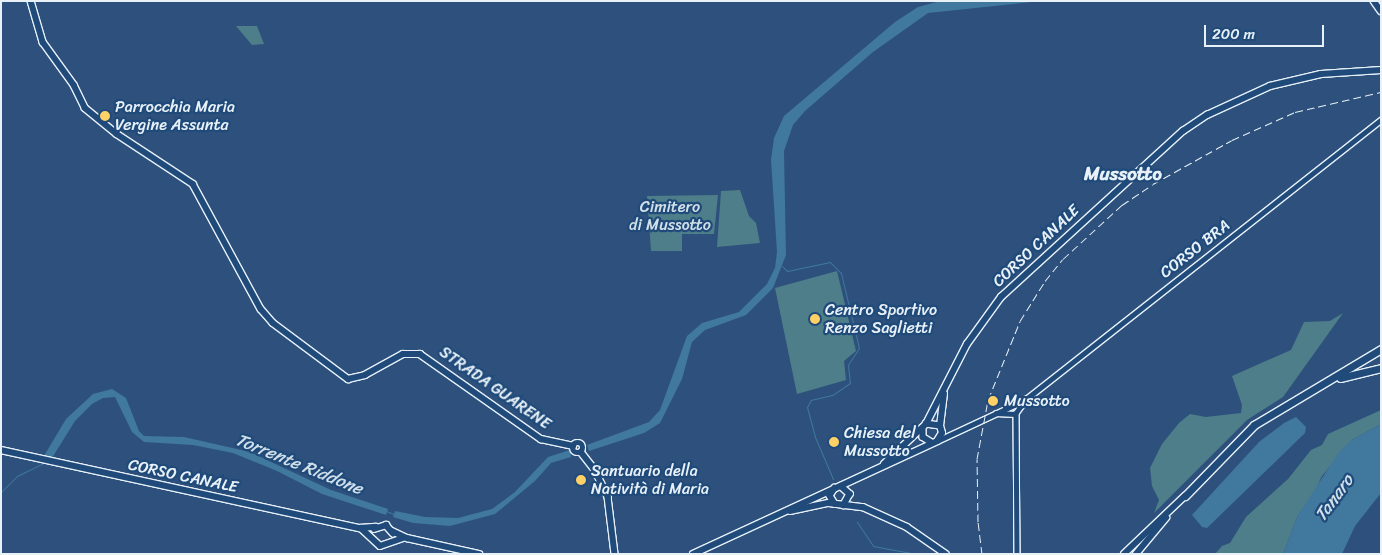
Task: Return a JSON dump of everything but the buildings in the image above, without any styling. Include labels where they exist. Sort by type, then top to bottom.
[{"type":"highway","points":[[1186,496],[1254,425],[1381,349]]},
{"type":"highway","points":[[1357,365],[1381,354]]},
{"type":"highway","points":[[1330,381],[1381,368]]},
{"type":"main road","name":"STRADA GUARENE","points":[[32,1],[44,42],[74,85],[84,108],[116,134],[193,184],[266,316],[348,379],[366,375],[403,354],[420,354],[541,439],[573,446],[580,444],[581,452],[595,470],[608,496],[615,554]]},
{"type":"main road","points":[[1374,1],[1381,11]]},
{"type":"main road","name":"CORSO CANALE","points":[[884,464],[924,426],[967,344],[1001,297],[1183,131],[1214,111],[1270,86],[1321,74],[1381,71]]},
{"type":"main road","name":"CORSO CANALE","points":[[693,554],[934,441],[940,428],[945,387]]},
{"type":"main road","points":[[934,441],[923,437],[924,426],[940,428]]},
{"type":"main road","name":"CORSO CANALE","points":[[1,450],[360,528],[386,525],[392,531],[407,538],[479,554]]},
{"type":"main road","points":[[844,505],[856,478]]},
{"type":"main road","points":[[835,504],[830,496],[838,487],[863,506],[907,527],[946,554]]},
{"type":"main road","points":[[1124,554],[1186,496]]},
{"type":"main road","points":[[1136,554],[1186,496]]},
{"type":"main road","name":"CORSO CANALE","points":[[782,513],[816,505],[863,506]]},
{"type":"main road","points":[[372,535],[376,527]]},
{"type":"main road","name":"CORSO CANALE","points":[[360,528],[372,535],[380,546],[392,540],[407,538]]},
{"type":"main road","points":[[392,531],[392,540]]},
{"type":"street","name":"CORSO BRA","points":[[934,441],[1026,399],[1381,120]]},
{"type":"street","name":"CORSO BRA","points":[[1017,554],[1014,423],[1016,412],[1026,399]]},
{"type":"street","points":[[1010,407],[1016,412]]},
{"type":"street","points":[[1010,407],[1009,414],[1016,412]]},
{"type":"street","name":"CORSO BRA","points":[[996,413],[1009,414],[1014,423]]},
{"type":"street","points":[[940,428],[951,434]]},
{"type":"green space","points":[[236,26],[257,26],[264,44],[252,45]]},
{"type":"green space","points":[[740,190],[749,216],[756,223],[760,243],[717,247],[721,191]]},
{"type":"green space","name":"Cimitero di Mussotto","points":[[718,195],[714,234],[682,234],[682,251],[651,251],[647,196]]},
{"type":"green space","name":"Centro Sportivo Renzo Saglietti","points":[[837,271],[856,351],[844,361],[846,380],[797,394],[775,288]]},
{"type":"green space","points":[[1343,313],[1283,397],[1247,420],[1154,513],[1159,500],[1152,486],[1150,468],[1162,444],[1179,423],[1190,414],[1206,417],[1241,413],[1242,405],[1232,376],[1291,350],[1304,322],[1330,321]]},
{"type":"green space","points":[[1381,410],[1381,424],[1352,440],[1322,476],[1312,497],[1298,515],[1283,554],[1215,554],[1222,546],[1230,543],[1246,517],[1288,479],[1311,450],[1322,445],[1328,434]]},
{"type":"water","points":[[940,1],[1041,1],[928,13],[873,52],[805,111],[793,125],[784,151],[786,255],[773,288],[746,315],[705,330],[692,342],[682,379],[660,423],[644,433],[589,451],[587,445],[649,422],[660,410],[687,336],[702,323],[739,312],[767,284],[775,268],[777,252],[771,160],[774,138],[784,116],[895,22],[918,7]]},
{"type":"water","points":[[112,389],[126,398],[139,431],[144,436],[184,437],[250,452],[331,490],[388,509],[386,515],[322,494],[277,471],[233,453],[193,445],[144,442],[132,432],[115,397],[103,398],[92,404],[75,421],[52,458],[44,456],[66,419],[93,394]]},
{"type":"water","points":[[1296,417],[1306,427],[1305,433],[1207,528],[1202,527],[1192,515],[1259,442],[1284,423]]},
{"type":"water","name":"Tanaro","points":[[1381,424],[1381,493],[1355,526],[1342,554],[1283,554],[1298,515],[1339,452],[1352,440]]},
{"type":"water","points":[[570,450],[571,457],[551,463],[535,481],[495,514],[450,526],[413,523],[393,517],[395,511],[425,517],[458,518],[492,509],[515,492],[548,457]]},
{"type":"waterway","points":[[782,266],[787,271],[830,262],[841,273],[859,348],[848,365],[850,383],[832,395],[811,400],[807,407],[815,437],[833,479]]},
{"type":"waterway","name":"Torrente Riddone","points":[[1,492],[17,476],[44,463]]},
{"type":"waterway","name":"Torrente Riddone","points":[[386,511],[394,514]]},
{"type":"waterway","points":[[857,522],[873,546],[916,554]]},
{"type":"railway","points":[[982,554],[978,522],[977,459],[988,400],[1020,321],[1045,281],[1063,259],[1122,205],[1153,184],[1232,140],[1295,112],[1381,92]]},
{"type":"place","name":"Parrocchia Maria Vergine Assunta","points":[[105,116]]},
{"type":"place","name":"Centro Sportivo Renzo Saglietti","points":[[815,319]]},
{"type":"place","name":"Mussotto","points":[[993,401]]},
{"type":"place","name":"Chiesa del Mussotto","points":[[834,442]]},
{"type":"place","name":"Santuario della Natività di Maria","points":[[581,480]]},
{"type":"district","name":"Mussotto","points":[[1123,174]]}]
